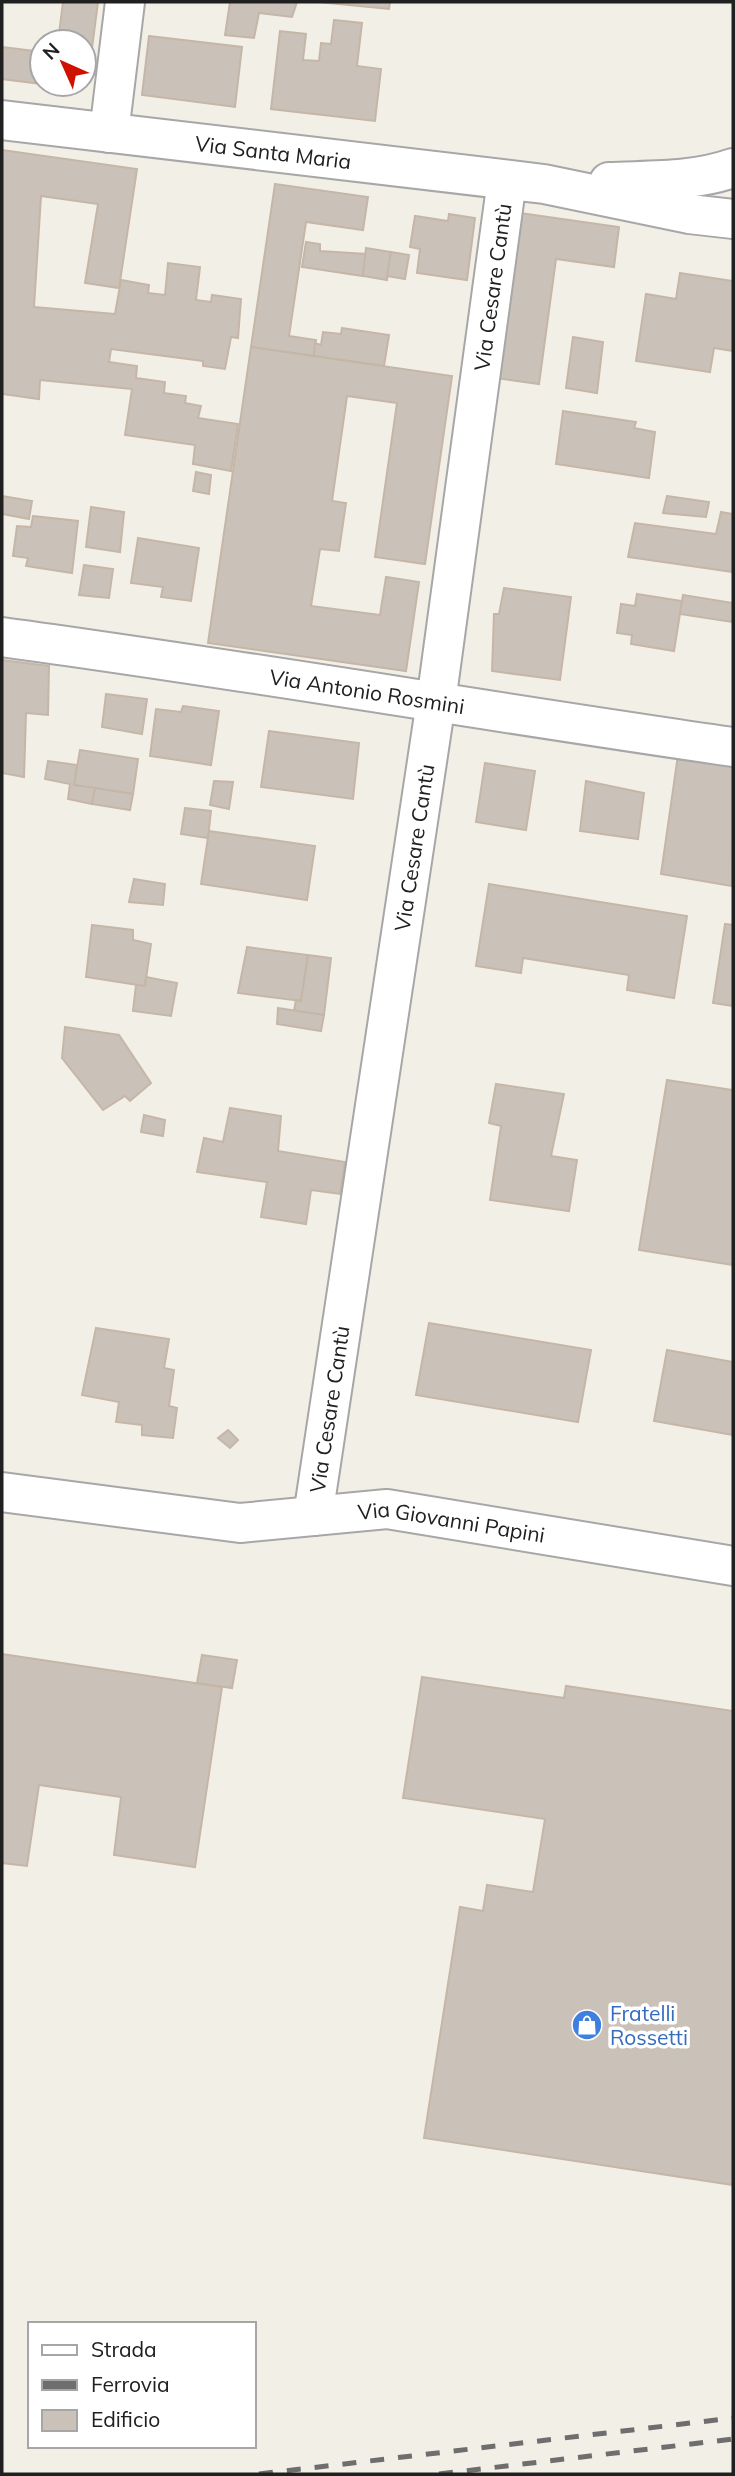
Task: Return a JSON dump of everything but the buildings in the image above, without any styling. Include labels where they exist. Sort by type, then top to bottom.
[{"type":"street","points":[[109,133],[125,2]]},
{"type":"street","name":"Via Santa Maria","points":[[2,120],[544,184],[690,214],[733,219]]},
{"type":"street","name":"Via Santa Maria","points":[[544,184],[675,180],[715,174],[733,168]]},
{"type":"street","name":"Via Cesare Cantù","points":[[313,1516],[436,702],[507,180]]},
{"type":"street","name":"Via Antonio Rosmini","points":[[2,637],[218,667],[733,747]]},
{"type":"street","name":"Via Giovanni Papini","points":[[2,1492],[240,1522],[387,1509],[733,1566]]},
{"type":"railway","points":[[259,2474],[733,2418]]},
{"type":"railway","points":[[439,2474],[733,2439]]},
{"type":"place","name":"Fratelli Rossetti","points":[[587,2025]]}]
